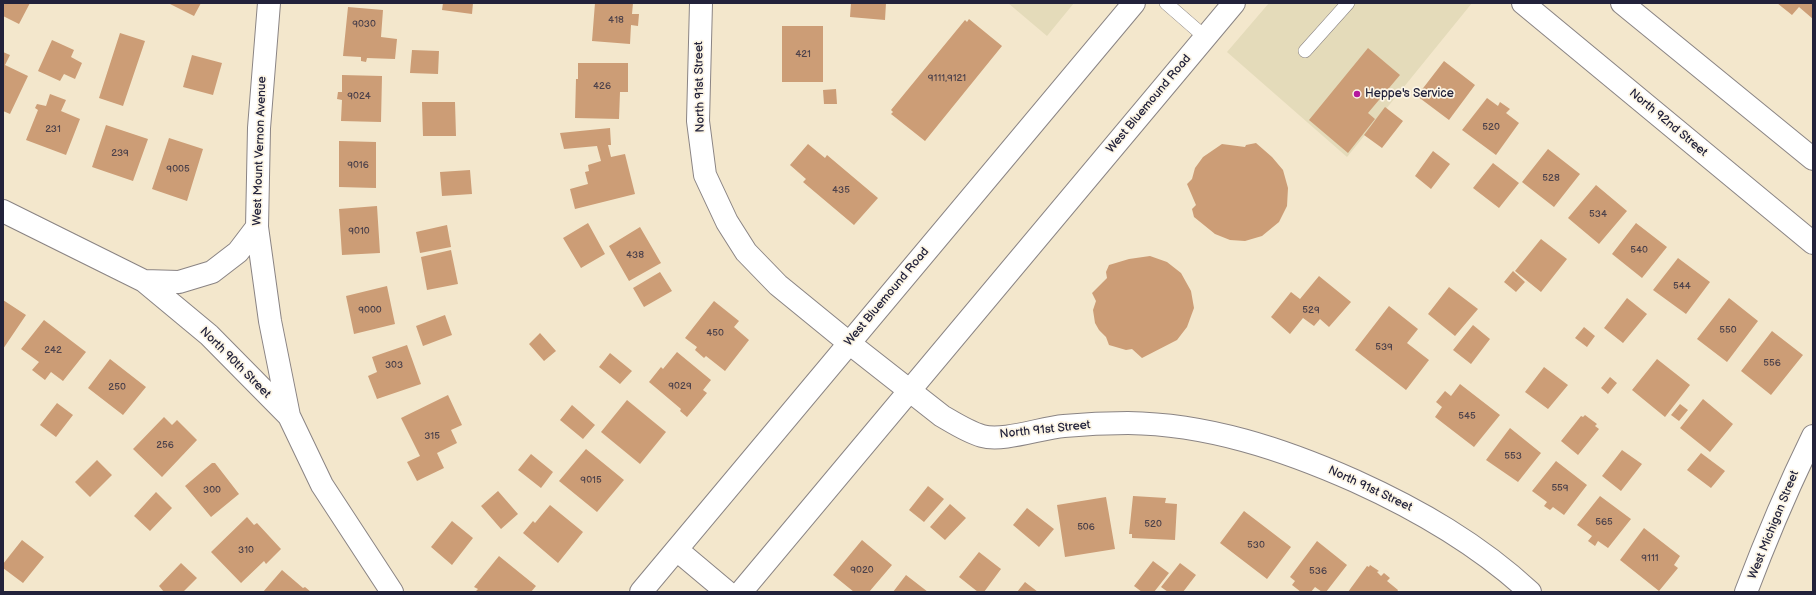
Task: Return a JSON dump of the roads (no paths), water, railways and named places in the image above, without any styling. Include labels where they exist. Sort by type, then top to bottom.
[{"type":"street","name":"West Mount Vernon Avenue","points":[[268,3],[259,128],[257,227],[270,321],[289,416]]},
{"type":"street","name":"North 91st Street","points":[[701,3],[698,120],[705,175],[727,222],[746,252],[778,284],[909,391],[958,426],[983,436],[1009,436],[1064,426],[1128,423],[1187,428],[1245,439],[1325,467],[1400,501],[1458,535],[1506,570],[1530,592]]},
{"type":"street","name":"West Bluemound Road","points":[[641,592],[1134,3]]},
{"type":"street","name":"West Bluemound Road","points":[[741,592],[1234,3]]},
{"type":"street","name":"North 92nd Street","points":[[1523,3],[1813,243]]},
{"type":"street","points":[[1622,3],[1813,159]]},
{"type":"street","name":"North 90th Street","points":[[3,211],[144,281],[209,335],[289,416],[322,485],[392,592]]},
{"type":"street","points":[[144,281],[179,282],[212,272],[238,252],[257,227]]},
{"type":"street","name":"West Michigan Street","points":[[1746,592],[1767,537],[1813,436]]},
{"type":"street","points":[[677,550],[727,592]]},
{"type":"lane","points":[[1166,3],[1205,38]]},
{"type":"lane","points":[[1306,51],[1348,3]]},
{"type":"place","name":"Heppe's Service","points":[[1357,94]]}]
